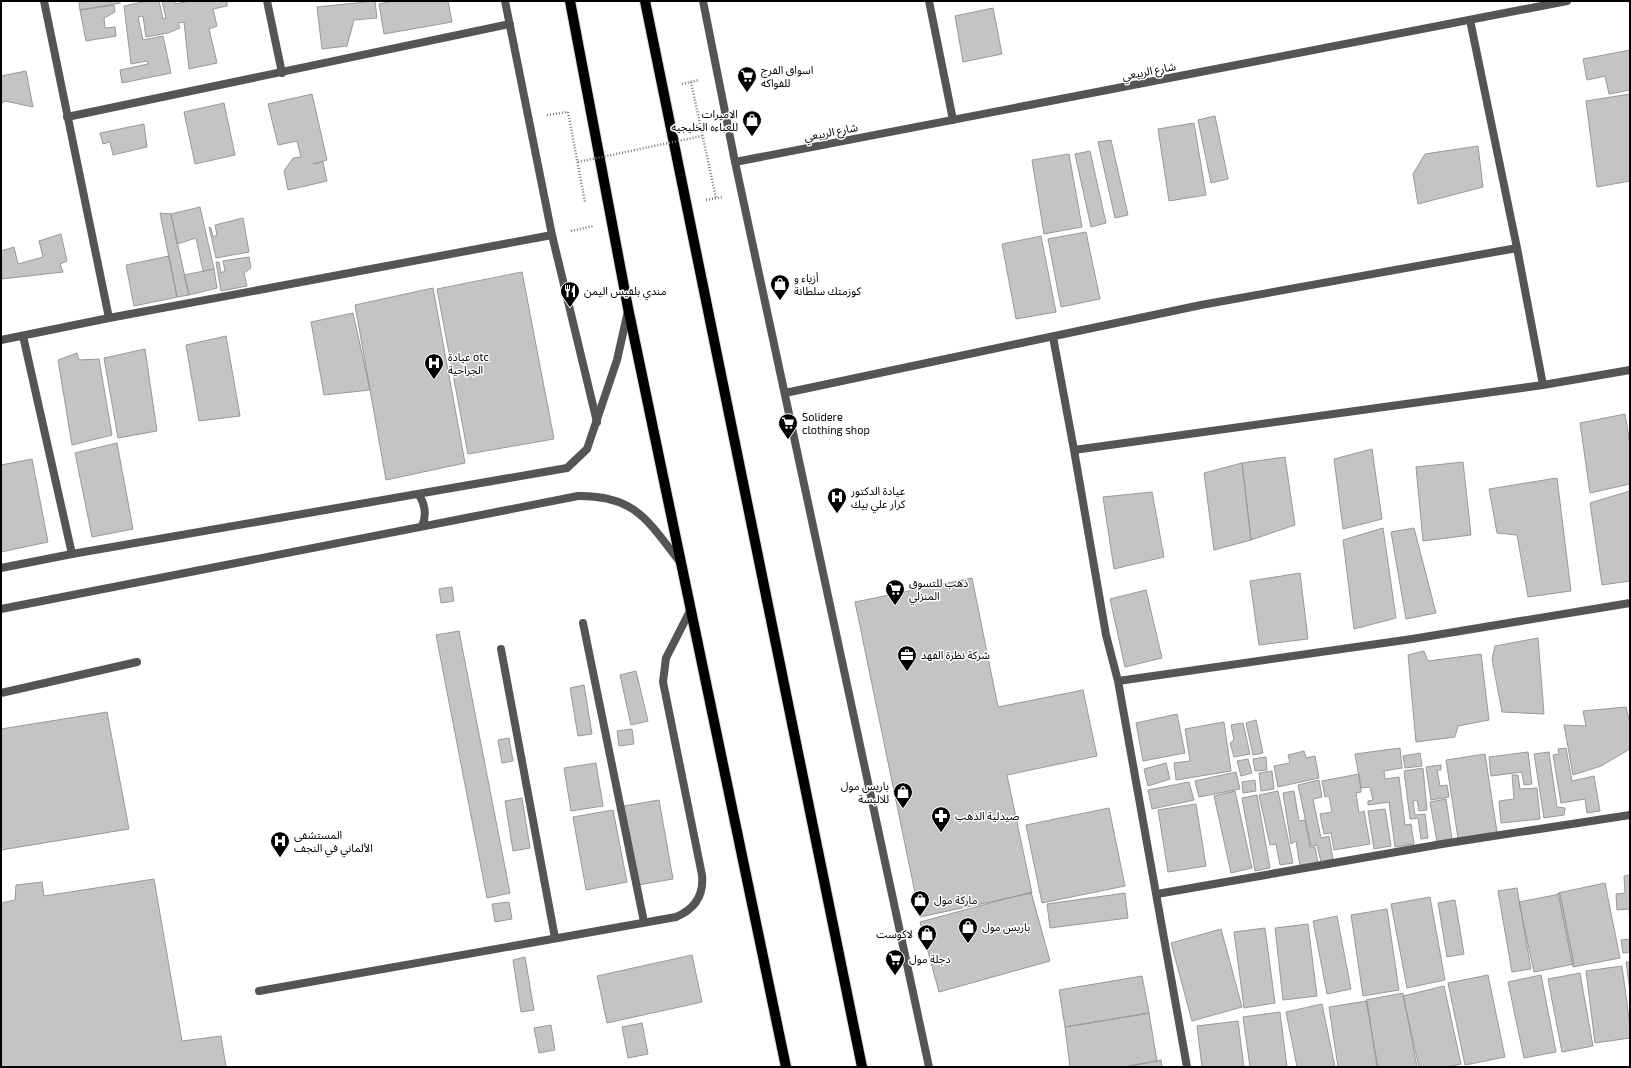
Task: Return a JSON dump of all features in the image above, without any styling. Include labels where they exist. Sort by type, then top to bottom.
[{"type":"main road","points":[[570,1],[628,308],[786,1067]]},
{"type":"main road","points":[[644,1],[862,1067]]},
{"type":"street","points":[[44,1],[109,318]]},
{"type":"street","points":[[267,1],[282,73]]},
{"type":"street","points":[[505,1],[552,235],[597,422]]},
{"type":"street","points":[[703,1],[735,162],[930,1067]]},
{"type":"street","points":[[930,1],[953,120]]},
{"type":"street","name":"شارع الربيعي","points":[[735,162],[1567,1]]},
{"type":"street","points":[[1470,20],[1517,248],[1543,385]]},
{"type":"street","points":[[67,117],[510,24]]},
{"type":"street","points":[[1,340],[109,318],[552,235]]},
{"type":"street","points":[[785,393],[1201,305],[1517,248]]},
{"type":"street","points":[[1,568],[72,554],[567,468],[587,449],[617,360],[628,308]]},
{"type":"street","points":[[23,336],[72,554]]},
{"type":"street","points":[[1053,337],[1104,627],[1118,681],[1187,1067]]},
{"type":"street","points":[[1074,450],[1543,385],[1630,370]]},
{"type":"street","points":[[418,494],[422,499],[425,508],[422,526]]},
{"type":"street","points":[[1,609],[578,496],[598,496],[617,500],[634,510],[649,523],[682,564]]},
{"type":"street","points":[[1118,681],[1412,639],[1630,603]]},
{"type":"street","points":[[259,991],[676,917],[684,913],[697,901],[703,884],[663,682],[663,669],[666,658],[691,609]]},
{"type":"street","points":[[583,623],[644,922]]},
{"type":"street","points":[[501,649],[555,938]]},
{"type":"street","points":[[1,693],[137,662]]},
{"type":"street","points":[[1157,894],[1442,844],[1630,815]]},
{"type":"path","points":[[662,88],[718,76]]},
{"type":"path","points":[[690,82],[716,198]]},
{"type":"path","points":[[529,118],[590,108]]},
{"type":"path","points":[[568,112],[586,205]]},
{"type":"path","points":[[578,162],[702,136]]},
{"type":"path","points":[[686,204],[742,193]]},
{"type":"path","points":[[589,220],[590,227]]},
{"type":"path","points":[[552,235],[612,223]]},
{"type":"building","points":[[79,1],[120,1],[120,3],[80,10]]},
{"type":"building","points":[[147,1],[159,1],[163,19],[166,18],[162,1],[175,1],[175,4],[190,1],[227,1],[227,6],[213,9],[217,26],[209,29],[217,63],[189,69],[184,22],[178,23],[180,28],[168,33],[146,37],[143,16],[138,17],[143,40],[163,36],[171,73],[122,83],[120,70],[148,64],[147,61],[131,64],[124,6]]},
{"type":"building","points":[[375,1],[377,18],[354,20],[347,46],[322,49],[317,7]]},
{"type":"building","points":[[394,1],[448,1],[452,22],[384,34],[379,4]]},
{"type":"building","points":[[114,5],[115,12],[104,18],[105,28],[115,27],[116,36],[86,41],[80,10]]},
{"type":"building","points":[[993,8],[1002,54],[963,62],[955,16]]},
{"type":"building","points":[[1630,50],[1630,90],[1609,94],[1605,76],[1587,80],[1583,59]]},
{"type":"building","points":[[26,71],[33,107],[5,101],[1,104],[1,76]]},
{"type":"building","points":[[312,94],[327,160],[313,164],[323,162],[327,181],[288,190],[284,171],[293,158],[301,157],[297,141],[278,145],[268,104]]},
{"type":"building","points":[[1630,94],[1630,181],[1597,187],[1586,101]]},
{"type":"building","points":[[224,103],[235,155],[195,164],[184,112]]},
{"type":"building","points":[[1215,116],[1228,179],[1211,183],[1198,120]]},
{"type":"building","points":[[1194,123],[1206,195],[1169,201],[1158,129]]},
{"type":"building","points":[[144,124],[147,147],[113,155],[110,142],[103,144],[100,133]]},
{"type":"building","points":[[1111,140],[1128,215],[1115,218],[1098,142]]},
{"type":"building","points":[[1478,146],[1483,187],[1418,204],[1413,174],[1425,154]]},
{"type":"building","points":[[1090,151],[1106,223],[1091,227],[1075,154]]},
{"type":"building","points":[[1069,154],[1082,227],[1044,234],[1032,160]]},
{"type":"building","points":[[200,207],[214,269],[203,271],[196,238],[177,244],[171,214]]},
{"type":"building","points":[[160,213],[171,214],[189,295],[177,297]]},
{"type":"building","points":[[243,218],[249,252],[216,258],[209,227],[211,228],[213,237],[217,235],[215,225]]},
{"type":"building","points":[[1086,232],[1100,299],[1061,307],[1048,239]]},
{"type":"building","points":[[61,234],[67,261],[60,264],[63,272],[2,279],[1,251],[14,247],[18,264],[43,257],[39,241]]},
{"type":"building","points":[[1041,236],[1056,312],[1016,319],[1002,244]]},
{"type":"building","points":[[169,256],[177,297],[134,306],[126,265]]},
{"type":"building","points":[[249,257],[251,268],[244,273],[247,286],[221,291],[216,262],[219,262],[221,273],[225,271],[223,261]]},
{"type":"building","points":[[214,269],[217,288],[189,295],[184,275]]},
{"type":"building","points":[[522,272],[554,439],[468,454],[437,289]]},
{"type":"building","points":[[433,288],[465,463],[386,480],[355,305]]},
{"type":"building","points":[[353,313],[370,390],[324,395],[311,322]]},
{"type":"building","points":[[226,336],[240,416],[199,421],[186,345]]},
{"type":"building","points":[[145,349],[157,431],[118,438],[104,358]]},
{"type":"building","points":[[77,353],[79,360],[99,359],[112,435],[72,445],[58,360]]},
{"type":"building","points":[[1625,414],[1630,444],[1630,484],[1590,493],[1580,423]]},
{"type":"building","points":[[117,443],[133,529],[92,537],[75,453]]},
{"type":"building","points":[[1372,449],[1382,519],[1343,529],[1334,459]]},
{"type":"building","points":[[1285,457],[1295,525],[1251,540],[1242,463]]},
{"type":"building","points":[[32,459],[48,542],[1,552],[1,465]]},
{"type":"building","points":[[1463,462],[1471,535],[1423,541],[1416,467]]},
{"type":"building","points":[[1242,463],[1251,540],[1214,550],[1204,473]]},
{"type":"building","points":[[1557,478],[1571,591],[1528,597],[1517,535],[1497,533],[1489,489]]},
{"type":"building","points":[[1630,491],[1630,581],[1602,585],[1590,503]]},
{"type":"building","points":[[1152,492],[1164,557],[1114,569],[1103,497]]},
{"type":"building","points":[[1383,528],[1396,618],[1354,629],[1343,540]]},
{"type":"building","points":[[1414,528],[1436,613],[1406,619],[1391,532]]},
{"type":"building","points":[[1300,573],[1308,639],[1259,645],[1250,581]]},
{"type":"building","points":[[972,578],[998,707],[1083,690],[1097,756],[1007,775],[1032,893],[920,917],[855,602]]},
{"type":"building","points":[[452,587],[454,601],[441,603],[439,589]]},
{"type":"building","points":[[1146,590],[1162,658],[1125,667],[1110,599]]},
{"type":"building","points":[[459,631],[510,893],[487,898],[436,635]]},
{"type":"building","points":[[1538,638],[1544,714],[1502,712],[1492,659],[1495,646]]},
{"type":"building","points":[[1424,651],[1428,661],[1481,654],[1489,720],[1458,726],[1455,737],[1416,742],[1408,655]]},
{"type":"building","points":[[636,671],[648,721],[631,725],[620,675]]},
{"type":"building","points":[[584,685],[592,734],[578,736],[570,688]]},
{"type":"building","points":[[1626,707],[1630,723],[1630,749],[1601,766],[1573,775],[1564,725],[1586,726],[1583,711]]},
{"type":"building","points":[[107,712],[129,829],[1,850],[1,729]]},
{"type":"building","points":[[1177,714],[1185,753],[1143,761],[1136,723]]},
{"type":"building","points":[[1256,720],[1263,753],[1253,755],[1246,723]]},
{"type":"building","points":[[1224,722],[1231,771],[1176,780],[1174,763],[1190,761],[1185,729]]},
{"type":"building","points":[[1243,723],[1250,754],[1234,757],[1230,743],[1234,740],[1231,725]]},
{"type":"building","points":[[632,729],[634,744],[619,746],[617,731]]},
{"type":"building","points":[[509,738],[513,761],[502,763],[498,740]]},
{"type":"building","points":[[1400,748],[1402,768],[1384,771],[1385,779],[1399,777],[1405,825],[1411,824],[1414,844],[1395,847],[1389,802],[1368,805],[1368,801],[1373,800],[1370,787],[1361,788],[1355,754]]},
{"type":"building","points":[[1566,748],[1572,781],[1594,776],[1600,811],[1587,813],[1585,799],[1561,803],[1553,755],[1559,754],[1558,749]]},
{"type":"building","points":[[1304,751],[1306,758],[1315,756],[1319,778],[1278,787],[1274,766],[1290,763],[1288,755]]},
{"type":"building","points":[[1528,752],[1532,784],[1524,785],[1522,772],[1491,776],[1489,757]]},
{"type":"building","points":[[1549,752],[1557,807],[1565,808],[1564,815],[1544,818],[1534,754]]},
{"type":"building","points":[[1420,753],[1422,766],[1405,768],[1403,756]]},
{"type":"building","points":[[1485,754],[1497,832],[1458,838],[1446,760]]},
{"type":"building","points":[[1266,757],[1267,770],[1255,771],[1253,759]]},
{"type":"building","points":[[1248,759],[1252,773],[1241,776],[1237,761]]},
{"type":"building","points":[[596,763],[603,806],[571,811],[564,768]]},
{"type":"building","points":[[1166,763],[1170,779],[1148,786],[1144,769]]},
{"type":"building","points":[[1441,765],[1441,770],[1437,770],[1440,786],[1447,785],[1449,797],[1431,800],[1426,767]]},
{"type":"building","points":[[1423,768],[1427,810],[1419,811],[1417,800],[1413,801],[1415,815],[1425,814],[1428,838],[1421,839],[1418,818],[1410,819],[1404,771]]},
{"type":"building","points":[[1272,771],[1274,789],[1261,791],[1259,773]]},
{"type":"building","points":[[1236,772],[1240,789],[1199,797],[1195,781]]},
{"type":"building","points":[[1359,774],[1361,792],[1356,793],[1359,813],[1364,811],[1370,844],[1334,850],[1331,833],[1324,834],[1320,814],[1332,812],[1329,796],[1325,797],[1322,781]]},
{"type":"building","points":[[1512,775],[1518,775],[1520,789],[1537,788],[1540,819],[1501,823],[1499,801],[1514,799]]},
{"type":"building","points":[[1255,780],[1256,791],[1243,793],[1242,782]]},
{"type":"building","points":[[1319,780],[1322,797],[1313,799],[1321,838],[1329,836],[1333,859],[1321,862],[1317,845],[1311,846],[1298,785]]},
{"type":"building","points":[[1189,782],[1194,800],[1152,809],[1148,790]]},
{"type":"building","points":[[1235,791],[1252,868],[1231,873],[1214,796]]},
{"type":"building","points":[[1278,791],[1293,863],[1280,865],[1276,844],[1270,845],[1259,795]]},
{"type":"building","points":[[1294,791],[1299,821],[1305,820],[1310,847],[1315,847],[1318,863],[1300,866],[1296,841],[1291,844],[1283,793]]},
{"type":"building","points":[[1257,795],[1270,868],[1255,871],[1242,798]]},
{"type":"building","points":[[522,798],[530,848],[513,851],[505,801]]},
{"type":"building","points":[[1446,799],[1452,839],[1437,842],[1430,802]]},
{"type":"building","points":[[659,800],[673,879],[638,885],[624,806]]},
{"type":"building","points":[[1196,804],[1206,866],[1168,872],[1158,810]]},
{"type":"building","points":[[1109,808],[1125,886],[1042,903],[1026,825]]},
{"type":"building","points":[[1385,809],[1391,846],[1374,849],[1368,811]]},
{"type":"building","points":[[613,810],[627,882],[586,890],[573,817]]},
{"type":"building","points":[[1630,875],[1630,924],[1629,909],[1617,910],[1616,894],[1625,893],[1624,876]]},
{"type":"building","points":[[154,879],[182,1041],[221,1036],[226,1067],[1,1067],[1,903],[15,900],[16,885],[42,882],[44,896]]},
{"type":"building","points":[[1605,883],[1620,958],[1573,967],[1558,893]]},
{"type":"building","points":[[1517,888],[1531,969],[1512,972],[1498,891]]},
{"type":"building","points":[[1031,892],[1050,961],[939,992],[920,922]]},
{"type":"building","points":[[1125,893],[1128,918],[1050,928],[1047,904]]},
{"type":"building","points":[[1560,894],[1574,964],[1534,972],[1519,902]]},
{"type":"building","points":[[1430,897],[1445,980],[1407,988],[1391,904]]},
{"type":"building","points":[[1455,900],[1464,954],[1447,957],[1438,903]]},
{"type":"building","points":[[509,902],[512,919],[495,922],[492,904]]},
{"type":"building","points":[[1387,909],[1399,990],[1363,996],[1351,915]]},
{"type":"building","points":[[1337,916],[1351,989],[1327,994],[1313,921]]},
{"type":"building","points":[[1308,924],[1317,996],[1283,1000],[1275,928]]},
{"type":"building","points":[[1265,928],[1275,1003],[1244,1008],[1234,932]]},
{"type":"building","points":[[1221,929],[1242,1007],[1192,1021],[1171,943]]},
{"type":"building","points":[[1630,939],[1630,952],[1623,953],[1621,940]]},
{"type":"building","points":[[692,955],[702,1002],[607,1023],[597,976]]},
{"type":"building","points":[[525,957],[534,1010],[521,1012],[513,960]]},
{"type":"building","points":[[1626,962],[1630,962],[1630,991]]},
{"type":"building","points":[[1622,966],[1630,1026],[1630,1038],[1595,1043],[1586,971]]},
{"type":"building","points":[[1580,973],[1593,1046],[1562,1052],[1548,979]]},
{"type":"building","points":[[1488,975],[1505,1057],[1465,1065],[1448,983]]},
{"type":"building","points":[[1541,975],[1556,1052],[1524,1058],[1508,982]]},
{"type":"building","points":[[1142,976],[1149,1013],[1065,1027],[1059,990]]},
{"type":"building","points":[[1444,986],[1461,1064],[1448,1067],[1419,1067],[1403,996]]},
{"type":"building","points":[[1403,993],[1417,1067],[1378,1067],[1366,1000]]},
{"type":"building","points":[[1367,1001],[1377,1067],[1338,1067],[1329,1007]]},
{"type":"building","points":[[1322,1004],[1335,1067],[1297,1067],[1286,1012]]},
{"type":"building","points":[[1280,1012],[1287,1067],[1250,1067],[1243,1017]]},
{"type":"building","points":[[1149,1013],[1157,1061],[1124,1067],[1070,1067],[1065,1027]]},
{"type":"building","points":[[1238,1021],[1244,1067],[1202,1067],[1197,1026]]},
{"type":"building","points":[[642,1023],[648,1054],[628,1058],[622,1027]]},
{"type":"building","points":[[551,1025],[555,1050],[539,1053],[534,1028]]},
{"type":"building","points":[[1161,1060],[1162,1067],[1124,1067],[1157,1061]]},
{"type":"place","name":"اسواق الفرج للفواكه","points":[[747,93]]},
{"type":"place","name":"الاميرات للعباءه الخليجيه","points":[[752,137]]},
{"type":"place","name":"أزياء و كوزمتك سلطانة","points":[[780,301]]},
{"type":"place","name":"مندي بلقيس اليمن","points":[[570,308]]},
{"type":"place","name":"عيادة otc الجراحية","points":[[434,380]]},
{"type":"place","name":"Solidere clothing shop","points":[[788,440]]},
{"type":"place","name":"عيادة الدكتور كرار علي بيك","points":[[837,514]]},
{"type":"place","name":"ذهب للتسوق المنزلي","points":[[895,606]]},
{"type":"place","name":"شركة نظرة الفهد","points":[[907,672]]},
{"type":"place","name":"باريس مول للالبسة","points":[[903,809]]},
{"type":"place","name":"صيدلية الذهب","points":[[941,833]]},
{"type":"place","name":"المستشفى الألماني في النجف","points":[[280,858]]},
{"type":"place","name":"ماركة مول","points":[[920,917]]},
{"type":"place","name":"باريس مول","points":[[968,944]]},
{"type":"place","name":"لاكوست","points":[[927,951]]},
{"type":"place","name":"دجلة مول","points":[[895,976]]}]
